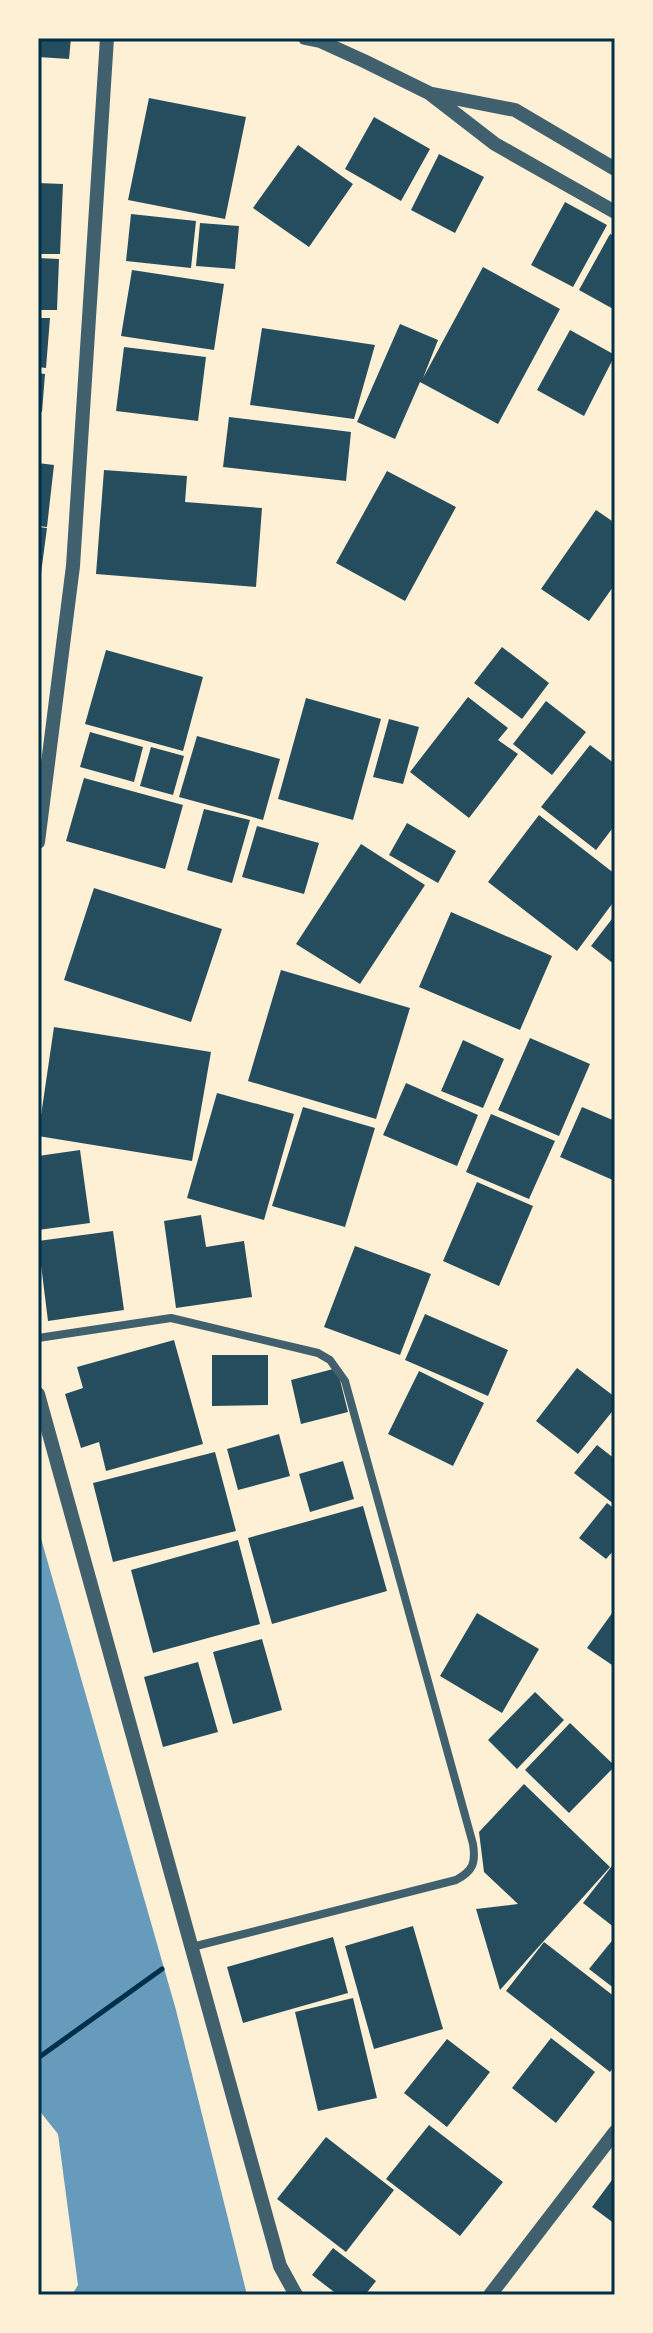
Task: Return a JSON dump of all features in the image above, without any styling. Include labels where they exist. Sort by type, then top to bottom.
[{"type":"street","points":[[38,842],[73,566],[107,38]]},
{"type":"street","points":[[305,38],[320,41],[429,93],[495,144],[615,212]]},
{"type":"street","points":[[325,38],[339,50]]},
{"type":"street","points":[[429,93],[515,110],[615,169]]},
{"type":"street","points":[[38,1338],[171,1318],[304,1348],[330,1360],[345,1381],[473,1844],[474,1865],[469,1873],[456,1880],[192,1947]]},
{"type":"street","points":[[38,1394],[280,2266],[296,2295]]},
{"type":"street","points":[[490,2295],[615,2132]]},
{"type":"path","points":[[38,2058],[172,1962]]},
{"type":"water","points":[[38,1528],[176,2010],[247,2295],[72,2295],[78,2285],[58,2134],[38,2109]]},
{"type":"building","points":[[38,38],[71,38],[69,59],[38,57]]},
{"type":"building","points":[[149,98],[246,117],[225,219],[128,200]]},
{"type":"building","points":[[374,117],[430,149],[401,201],[345,169]]},
{"type":"building","points":[[298,145],[353,184],[309,247],[253,208]]},
{"type":"building","points":[[439,154],[484,177],[455,233],[411,210]]},
{"type":"building","points":[[38,183],[63,184],[60,254],[38,254]]},
{"type":"building","points":[[565,202],[607,225],[573,287],[531,265]]},
{"type":"building","points":[[131,214],[196,221],[191,268],[126,261]]},
{"type":"building","points":[[200,223],[239,226],[235,269],[196,266]]},
{"type":"building","points":[[610,234],[615,236],[615,310],[579,290]]},
{"type":"building","points":[[38,258],[59,259],[57,310],[38,310]]},
{"type":"building","points":[[483,267],[560,309],[498,424],[420,382],[395,439],[357,422],[400,324],[438,340],[423,378]]},
{"type":"building","points":[[132,270],[224,284],[214,350],[121,336]]},
{"type":"building","points":[[38,318],[50,318],[46,368],[38,367]]},
{"type":"building","points":[[262,328],[375,345],[354,419],[250,405]]},
{"type":"building","points":[[570,330],[615,355],[584,416],[537,390]]},
{"type":"building","points":[[124,347],[206,357],[198,421],[116,411]]},
{"type":"building","points":[[38,373],[45,374],[42,412],[38,411]]},
{"type":"building","points":[[229,417],[351,432],[346,481],[223,467]]},
{"type":"building","points":[[38,463],[54,465],[47,527],[38,526]]},
{"type":"building","points":[[104,470],[187,476],[185,502],[262,508],[256,587],[96,574]]},
{"type":"building","points":[[387,471],[456,507],[405,601],[336,563]]},
{"type":"building","points":[[596,510],[615,523],[615,584],[589,621],[541,589]]},
{"type":"building","points":[[38,527],[47,528],[40,581],[38,580]]},
{"type":"building","points":[[502,647],[549,683],[522,719],[474,683]]},
{"type":"building","points":[[106,650],[203,677],[183,751],[85,724]]},
{"type":"building","points":[[468,697],[508,728],[498,740],[518,754],[469,818],[410,772]]},
{"type":"building","points":[[306,698],[381,719],[353,820],[278,799]]},
{"type":"building","points":[[546,701],[586,732],[552,775],[513,744]]},
{"type":"building","points":[[389,719],[419,727],[403,784],[373,777]]},
{"type":"building","points":[[90,732],[143,747],[134,782],[80,767]]},
{"type":"building","points":[[197,736],[280,759],[263,820],[179,797]]},
{"type":"building","points":[[590,745],[615,764],[615,825],[596,850],[541,807]]},
{"type":"building","points":[[151,747],[184,756],[173,795],[140,786]]},
{"type":"building","points":[[84,778],[183,805],[165,869],[66,841]]},
{"type":"building","points":[[204,809],[250,820],[232,883],[187,870]]},
{"type":"building","points":[[539,815],[615,874],[615,900],[577,951],[488,882]]},
{"type":"building","points":[[407,823],[456,851],[438,883],[389,855]]},
{"type":"building","points":[[257,826],[319,843],[304,894],[242,877]]},
{"type":"building","points":[[361,844],[425,885],[360,984],[296,944]]},
{"type":"building","points":[[94,888],[222,929],[191,1022],[64,980]]},
{"type":"building","points":[[451,912],[552,956],[520,1030],[419,987]]},
{"type":"building","points":[[615,915],[615,965],[591,946]]},
{"type":"building","points":[[281,970],[410,1008],[376,1119],[248,1081]]},
{"type":"building","points":[[54,1027],[211,1052],[192,1161],[38,1136]]},
{"type":"building","points":[[530,1038],[590,1064],[559,1136],[498,1110]]},
{"type":"building","points":[[463,1040],[504,1059],[483,1108],[441,1091]]},
{"type":"building","points":[[406,1083],[478,1115],[457,1166],[383,1135]]},
{"type":"building","points":[[217,1093],[294,1114],[264,1220],[187,1198]]},
{"type":"building","points":[[303,1107],[375,1128],[345,1227],[272,1206]]},
{"type":"building","points":[[582,1107],[615,1121],[615,1181],[560,1157]]},
{"type":"building","points":[[491,1114],[555,1141],[529,1199],[466,1172]]},
{"type":"building","points":[[80,1150],[90,1223],[38,1230],[38,1156]]},
{"type":"building","points":[[477,1182],[533,1206],[499,1286],[443,1261]]},
{"type":"building","points":[[201,1215],[206,1247],[244,1241],[252,1297],[176,1308],[164,1221]]},
{"type":"building","points":[[113,1231],[124,1310],[48,1321],[38,1241]]},
{"type":"building","points":[[355,1246],[431,1274],[400,1355],[324,1327]]},
{"type":"building","points":[[425,1314],[508,1350],[488,1396],[405,1360]]},
{"type":"building","points":[[174,1340],[203,1444],[106,1471],[99,1442],[81,1448],[65,1394],[83,1388],[77,1367]]},
{"type":"building","points":[[212,1355],[268,1355],[268,1405],[212,1406]]},
{"type":"building","points":[[337,1368],[348,1412],[301,1424],[291,1380]]},
{"type":"building","points":[[577,1368],[615,1397],[615,1408],[578,1454],[536,1421]]},
{"type":"building","points":[[419,1371],[484,1403],[453,1466],[388,1434]]},
{"type":"building","points":[[279,1434],[290,1476],[238,1490],[227,1449]]},
{"type":"building","points":[[597,1445],[615,1459],[615,1505],[574,1473]]},
{"type":"building","points":[[215,1452],[236,1531],[113,1562],[93,1483]]},
{"type":"building","points":[[343,1461],[354,1499],[310,1512],[299,1474]]},
{"type":"building","points":[[607,1503],[615,1509],[615,1549],[606,1559],[579,1538]]},
{"type":"building","points":[[363,1506],[387,1591],[272,1624],[248,1538]]},
{"type":"building","points":[[238,1540],[260,1624],[153,1653],[131,1570]]},
{"type":"building","points":[[615,1609],[615,1667],[587,1648]]},
{"type":"building","points":[[477,1613],[539,1649],[502,1713],[440,1676]]},
{"type":"building","points":[[262,1639],[282,1710],[233,1724],[213,1652]]},
{"type":"building","points":[[198,1662],[218,1732],[163,1747],[144,1677]]},
{"type":"building","points":[[535,1692],[564,1720],[517,1769],[488,1740]]},
{"type":"building","points":[[570,1723],[615,1766],[569,1813],[525,1770]]},
{"type":"building","points":[[524,1784],[610,1867],[500,1990],[476,1909],[518,1904],[484,1872],[479,1832]]},
{"type":"building","points":[[615,1862],[615,1928],[583,1903]]},
{"type":"building","points":[[413,1926],[443,2029],[374,2049],[345,1946]]},
{"type":"building","points":[[333,1937],[348,1993],[243,2023],[227,1967]]},
{"type":"building","points":[[615,1937],[615,1989],[589,1969]]},
{"type":"building","points":[[544,1942],[615,1997],[615,2065],[610,2072],[506,1991]]},
{"type":"building","points":[[353,1998],[377,2098],[318,2111],[295,2012]]},
{"type":"building","points":[[551,2038],[595,2072],[556,2123],[512,2088]]},
{"type":"building","points":[[447,2039],[490,2072],[447,2127],[404,2093]]},
{"type":"building","points":[[429,2125],[503,2182],[460,2236],[386,2179]]},
{"type":"building","points":[[326,2137],[394,2190],[346,2252],[277,2199]]},
{"type":"building","points":[[615,2176],[615,2224],[592,2207]]},
{"type":"building","points":[[333,2248],[376,2281],[365,2295],[338,2295],[312,2275]]}]
